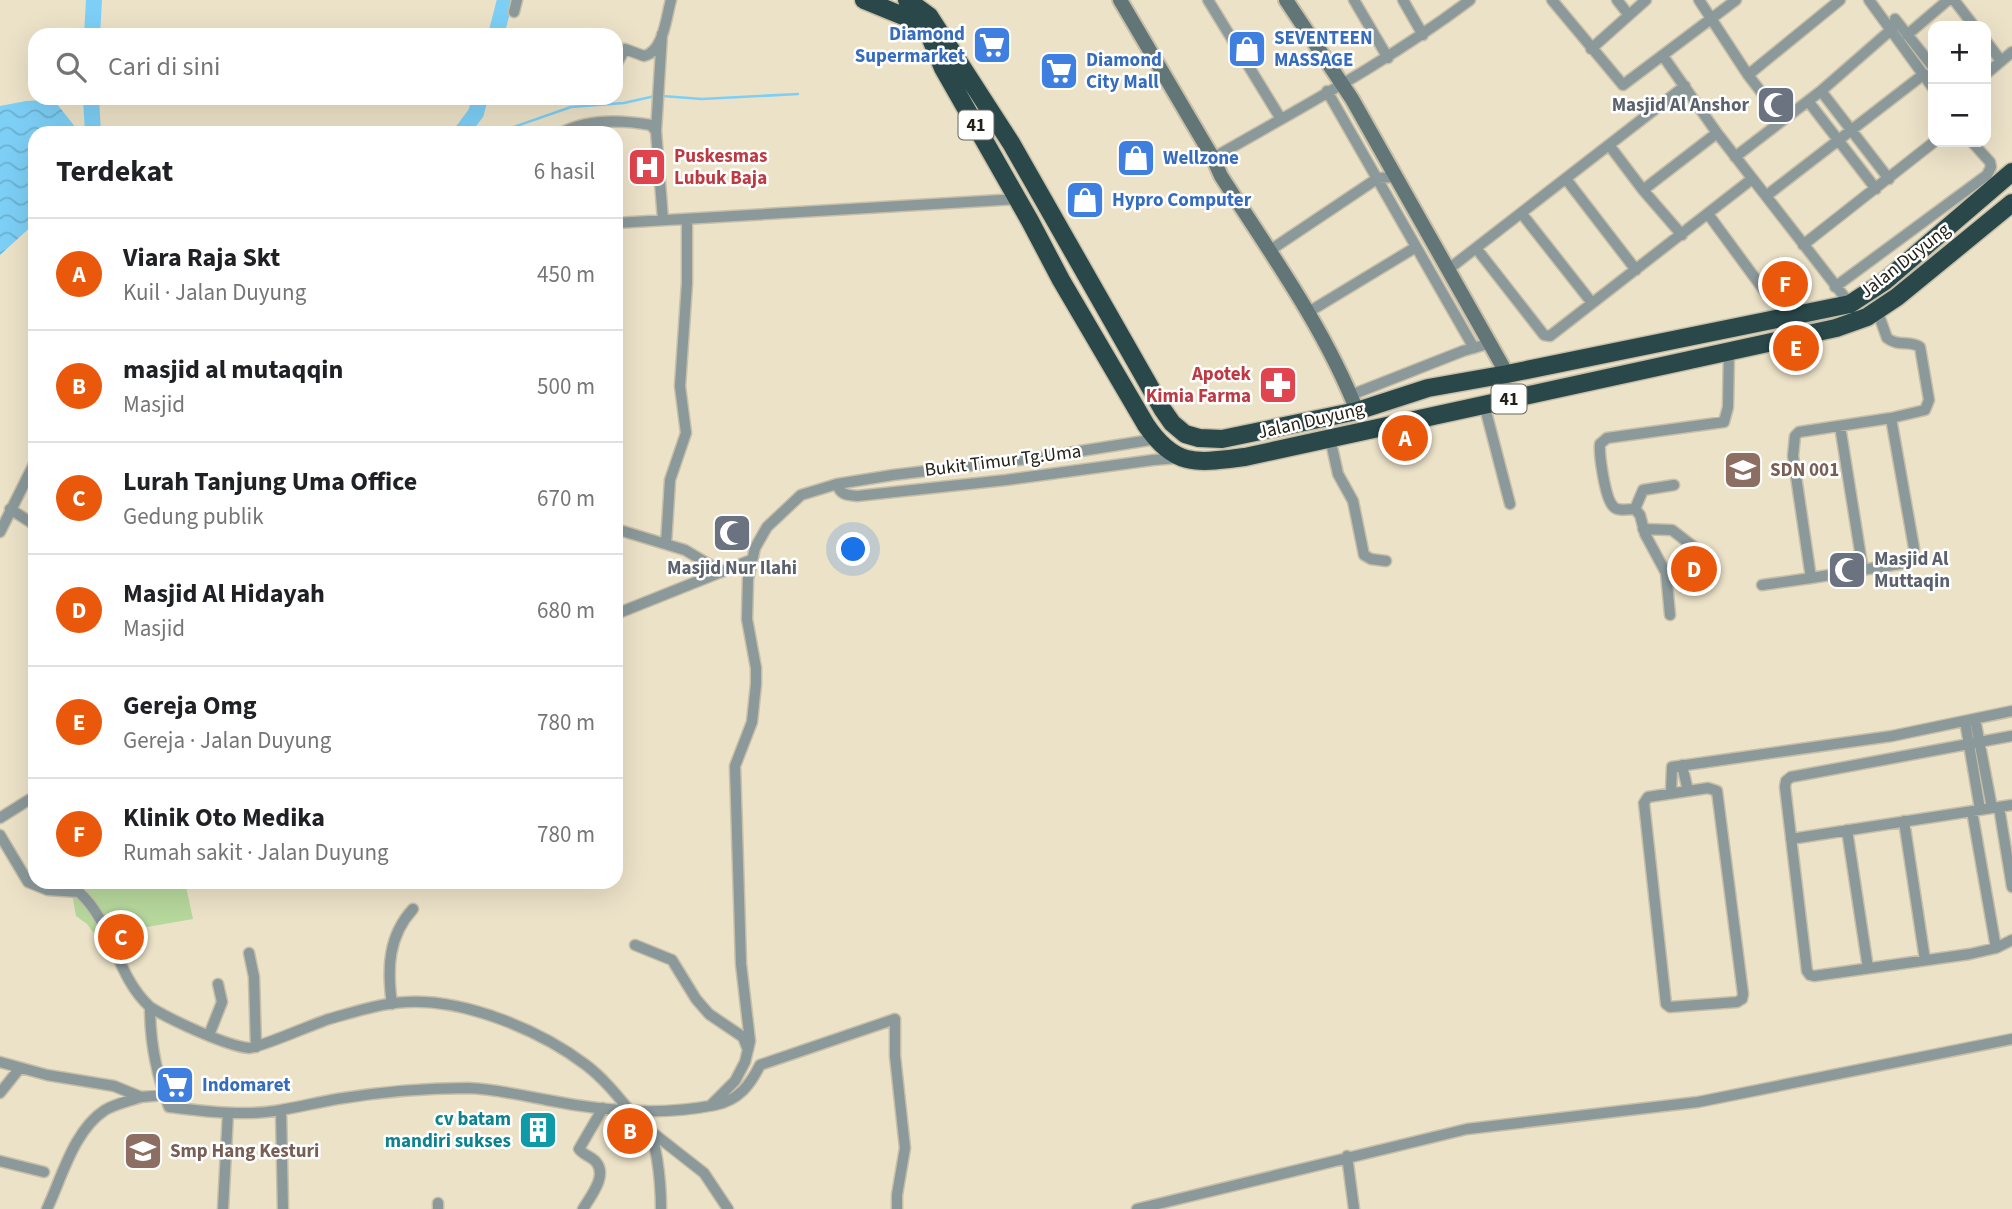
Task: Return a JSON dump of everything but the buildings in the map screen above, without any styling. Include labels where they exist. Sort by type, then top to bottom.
[{"type":"highway","name":"41","points":[[864,0],[908,18],[929,34],[943,68],[1061,280],[1156,439],[1179,458]]},
{"type":"highway","name":"Jalan Duyung","points":[[907,0],[929,16],[1013,147],[1163,410],[1181,431],[1199,438],[1222,439],[1354,403],[1407,395],[1428,387],[1507,374],[1850,304],[1885,281],[2012,172]]},
{"type":"highway","points":[[995,158],[1009,159],[1013,147]]},
{"type":"highway","points":[[1015,195],[1015,181],[1019,177],[1029,176]]},
{"type":"highway","name":"Jalan Duyung","points":[[1179,458],[1212,460],[1245,457],[1836,328],[1867,317],[1877,310],[2012,203]]},
{"type":"highway","points":[[1448,384],[1439,393],[1438,401],[1443,408],[1455,410]]},
{"type":"highway","points":[[1407,395],[1420,397],[1424,404],[1422,415],[1415,420]]},
{"type":"street","points":[[514,12],[517,0]]},
{"type":"street","points":[[663,220],[656,131],[662,34],[671,0]]},
{"type":"street","points":[[1120,0],[1221,176],[1307,313],[1354,403],[1474,348],[1491,343]]},
{"type":"street","points":[[1208,0],[1281,119]]},
{"type":"street","points":[[1286,0],[1342,85],[1450,268],[1507,374]]},
{"type":"street","points":[[1354,0],[1388,58]]},
{"type":"street","points":[[1403,0],[1423,35]]},
{"type":"street","points":[[1213,158],[1388,58],[1470,0]]},
{"type":"street","points":[[1552,0],[1623,85],[1736,0]]},
{"type":"street","points":[[1616,0],[1628,14]]},
{"type":"street","points":[[1591,49],[1646,0]]},
{"type":"street","points":[[1699,0],[1748,75],[1782,119]]},
{"type":"street","points":[[1748,75],[1840,0]]},
{"type":"street","points":[[1869,0],[1908,35],[1928,69]]},
{"type":"street","points":[[1908,35],[1948,0]]},
{"type":"street","points":[[1954,0],[1970,21]]},
{"type":"street","points":[[1894,24],[1928,70]]},
{"type":"street","points":[[1735,156],[1821,91],[1894,24]]},
{"type":"street","points":[[623,53],[625,49],[635,55],[649,55],[662,34]]},
{"type":"street","points":[[1991,48],[2001,61]]},
{"type":"street","points":[[1991,70],[2012,52]]},
{"type":"street","points":[[1663,56],[1717,133],[1850,304]]},
{"type":"street","points":[[1766,196],[1928,72]]},
{"type":"street","points":[[1450,268],[1685,86]]},
{"type":"street","points":[[1327,91],[1474,348]]},
{"type":"street","points":[[1821,91],[1889,179]]},
{"type":"street","points":[[1808,101],[1876,189]]},
{"type":"street","points":[[608,126],[625,121],[653,125],[656,131]]},
{"type":"street","points":[[1643,190],[1717,133]]},
{"type":"street","points":[[1609,145],[1682,235]]},
{"type":"street","points":[[1803,245],[1928,147]]},
{"type":"street","points":[[1835,287],[1987,175],[1990,162],[1976,147]]},
{"type":"street","points":[[1269,250],[1378,178],[1395,177]]},
{"type":"street","points":[[1566,179],[1636,270]]},
{"type":"street","points":[[1476,248],[1544,335],[1550,337],[1752,179]]},
{"type":"street","points":[[623,223],[1015,195]]},
{"type":"street","points":[[1522,214],[1592,303]]},
{"type":"street","points":[[1708,214],[1766,293]]},
{"type":"street","points":[[666,544],[670,481],[686,433],[680,386],[687,283],[687,219]]},
{"type":"street","points":[[1307,313],[1432,241]]},
{"type":"street","points":[[1811,578],[1793,441],[1799,432],[1926,410],[1929,400],[1920,347],[1913,343],[1897,344],[1887,338],[1877,310]]},
{"type":"street","points":[[1635,509],[1617,510],[1612,506],[1600,444],[1607,438],[1724,422],[1728,407],[1729,351]]},
{"type":"street","points":[[1484,404],[1510,504]]},
{"type":"street","points":[[1762,585],[1906,564],[1913,558],[1891,418]]},
{"type":"street","points":[[1840,426],[1863,570]]},
{"type":"street","name":"Bukit Timur Tg.Uma","points":[[748,1050],[750,1024],[741,964],[735,780],[737,759],[751,722],[756,684],[746,594],[751,560],[767,527],[801,495],[837,484],[1156,439]]},
{"type":"street","points":[[1330,439],[1338,474],[1353,500],[1364,555],[1386,561]]},
{"type":"street","name":"Bukit Timur Tg.Uma","points":[[837,484],[844,494],[857,496],[1179,458]]},
{"type":"street","points":[[0,532],[28,476]]},
{"type":"street","points":[[1635,509],[1643,490],[1674,485]]},
{"type":"street","points":[[10,509],[28,520]]},
{"type":"street","points":[[1635,509],[1666,573],[1670,615]]},
{"type":"street","points":[[1643,528],[1672,530],[1703,554]]},
{"type":"street","points":[[623,531],[696,555],[722,572]]},
{"type":"street","points":[[623,611],[751,560]]},
{"type":"street","points":[[1677,766],[1892,736],[2012,711]]},
{"type":"street","points":[[1970,720],[1981,744],[2012,887]]},
{"type":"street","points":[[1970,720],[1969,745],[1975,777],[1976,810],[1996,948]]},
{"type":"street","points":[[2012,736],[1981,744],[1791,777],[1786,781],[1785,787],[1807,971],[1814,976],[1996,948],[2012,940]]},
{"type":"street","points":[[1677,766],[1688,790]]},
{"type":"street","points":[[1671,793],[1677,766]]},
{"type":"street","points":[[1975,777],[1986,774]]},
{"type":"street","points":[[1708,788],[1717,791],[1743,994],[1742,999],[1737,1002],[1670,1007],[1666,1004],[1644,803],[1648,797],[1688,790],[1708,788]]},
{"type":"street","points":[[0,818],[28,800]]},
{"type":"street","points":[[1791,839],[2012,805]]},
{"type":"street","points":[[1904,821],[1925,960]]},
{"type":"street","points":[[1847,830],[1868,968]]},
{"type":"street","points":[[0,835],[28,882]]},
{"type":"street","points":[[46,889],[77,891],[82,894],[112,938],[120,966],[132,987],[150,1007],[209,1035],[240,1046],[256,1047],[306,1026],[392,1004],[432,1002],[459,1007],[503,1021],[547,1040],[600,1076],[630,1111]]},
{"type":"street","points":[[392,1004],[389,966],[392,946],[398,927],[413,909]]},
{"type":"street","points":[[635,945],[672,960],[696,999],[709,1014],[743,1037],[748,1050],[735,1081],[711,1106]]},
{"type":"street","points":[[249,953],[254,977],[256,1047]]},
{"type":"street","points":[[209,1035],[222,1002],[218,984]]},
{"type":"street","points":[[150,1007],[153,1053],[169,1107],[228,1113],[281,1110],[371,1094],[424,1088],[484,1089],[630,1111],[711,1106],[734,1098],[747,1089],[760,1065],[895,1018],[895,1056],[905,1148],[897,1209]]},
{"type":"street","points":[[1137,1209],[1467,1129],[1698,1102],[2012,1039]]},
{"type":"street","points":[[0,1062],[47,1075],[114,1086],[141,1097]]},
{"type":"street","points":[[0,1093],[20,1068]]},
{"type":"street","points":[[47,1209],[79,1139],[91,1122],[111,1107],[141,1097],[164,1095]]},
{"type":"street","points":[[583,1209],[599,1181],[600,1171],[595,1161],[579,1149],[603,1108]]},
{"type":"street","points":[[281,1110],[283,1209]]},
{"type":"street","points":[[645,1111],[653,1133],[661,1181],[661,1209]]},
{"type":"street","points":[[223,1209],[228,1113]]},
{"type":"street","points":[[653,1133],[705,1174],[728,1209]]},
{"type":"street","points":[[1348,1156],[1354,1209]]},
{"type":"street","points":[[0,1161],[44,1171]]},
{"type":"green space","points":[[71,889],[187,889],[193,919],[96,936],[87,924],[76,916]]},
{"type":"water","points":[[26,101],[28,105],[58,105],[74,126],[28,126],[28,229],[0,255],[0,106]]},
{"type":"waterway","points":[[92,28],[94,0]]},
{"type":"waterway","points":[[498,28],[505,0]]},
{"type":"waterway","points":[[662,96],[702,99],[798,94]]},
{"type":"waterway","points":[[623,103],[655,96]]},
{"type":"waterway","points":[[91,105],[93,126]]},
{"type":"waterway","points":[[466,126],[478,105]]},
{"type":"waterway","points":[[516,126],[571,107],[598,105]]},
{"type":"place","name":"Diamond Supermarket","points":[[992,45]]},
{"type":"place","name":"SEVENTEEN MASSAGE","points":[[1247,49]]},
{"type":"place","name":"Diamond City Mall","points":[[1059,71]]},
{"type":"place","name":"Masjid Al Anshor","points":[[1776,105]]},
{"type":"place","name":"Wellzone","points":[[1136,158]]},
{"type":"place","name":"Puskesmas Lubuk Baja","points":[[647,167]]},
{"type":"place","name":"Hypro Computer","points":[[1085,200]]},
{"type":"place","name":"Klinik Oto Medika","points":[[1785,284]]},
{"type":"place","name":"Gereja Omg","points":[[1796,348]]},
{"type":"place","name":"Apotek Kimia Farma","points":[[1278,385]]},
{"type":"place","name":"Viara Raja Skt","points":[[1405,438]]},
{"type":"place","name":"SDN 001","points":[[1743,470]]},
{"type":"place","name":"Masjid Nur Ilahi","points":[[732,533]]},
{"type":"place","name":"Masjid Al Hidayah","points":[[1694,569]]},
{"type":"place","name":"Masjid Al Muttaqin","points":[[1847,570]]},
{"type":"place","name":"Lurah Tanjung Uma Office","points":[[121,937]]},
{"type":"place","name":"Indomaret","points":[[175,1085]]},
{"type":"place","name":"cv batam mandiri sukses","points":[[538,1130]]},
{"type":"place","name":"masjid al mutaqqin","points":[[630,1131]]},
{"type":"place","name":"Smp Hang Kesturi","points":[[143,1151]]}]
